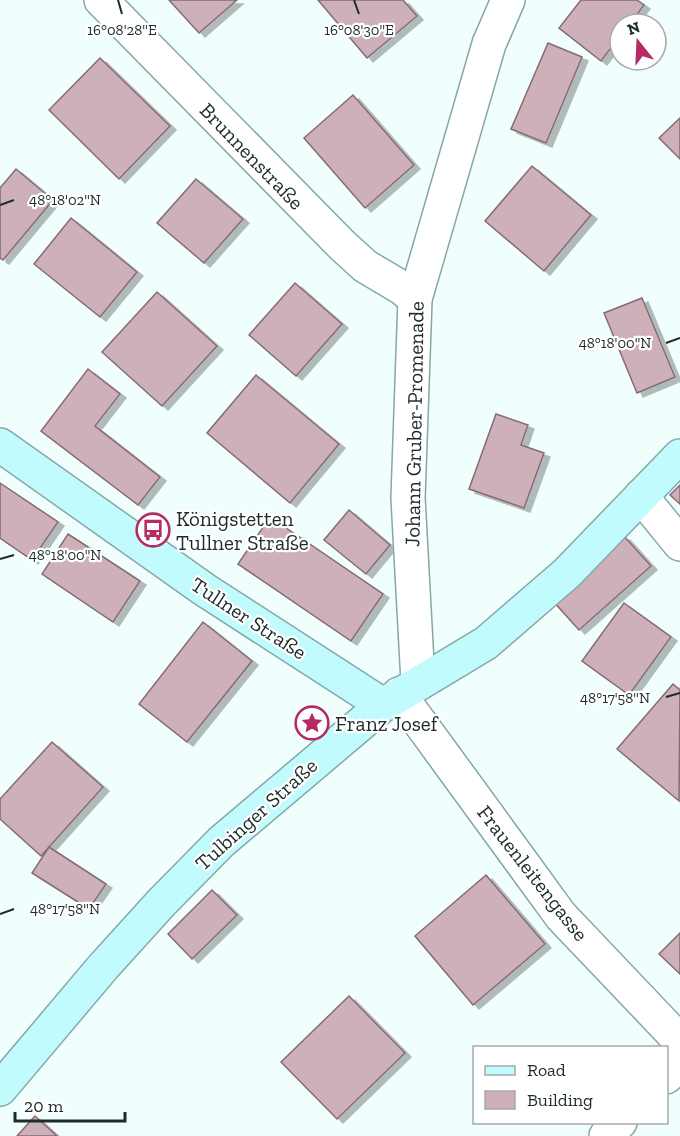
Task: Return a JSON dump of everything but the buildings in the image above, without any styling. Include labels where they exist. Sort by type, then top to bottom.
[{"type":"main road","name":"Tullner Straße","points":[[0,445],[205,590],[400,694]]},
{"type":"main road","name":"Tulbinger Straße","points":[[0,1089],[111,958],[221,842],[400,694],[486,643],[567,573],[680,456]]},
{"type":"street","name":"Brunnenstraße","points":[[101,0],[342,245],[365,266],[402,288],[415,299]]},
{"type":"street","name":"Johann Gruber-Promenade","points":[[400,694],[415,299],[489,44],[508,0]]},
{"type":"street","points":[[641,496],[680,544]]},
{"type":"street","name":"Frauenleitengasse","points":[[400,694],[561,916],[680,1041]]},
{"type":"street","points":[[668,1075],[680,1064]]},
{"type":"street","points":[[606,1136],[618,1124]]},
{"type":"place","name":"Königstetten Tullner Straße","points":[[153,530]]},
{"type":"place","name":"Franz Josef","points":[[312,723]]}]
